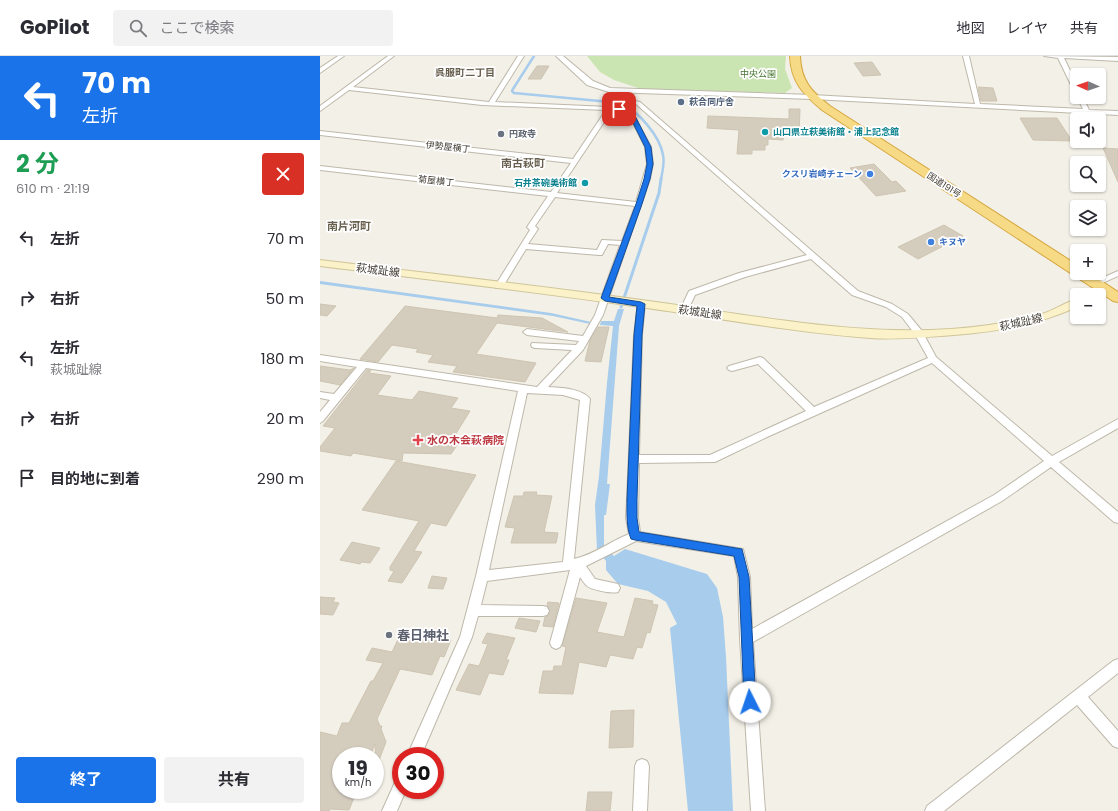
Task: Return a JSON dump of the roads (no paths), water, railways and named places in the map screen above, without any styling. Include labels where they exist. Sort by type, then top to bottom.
[{"type":"highway","name":"国道191号","points":[[795,56],[796,74],[804,89],[826,108],[1070,266]]},
{"type":"highway","points":[[805,56],[804,75],[812,97]]},
{"type":"highway","points":[[1089,280],[1099,288]]},
{"type":"main road","name":"萩城趾線","points":[[320,263],[605,298],[684,310],[864,333],[920,334],[987,329],[1021,323],[1050,315],[1070,306]]},
{"type":"street","points":[[320,71],[341,56]]},
{"type":"street","points":[[320,109],[391,56]]},
{"type":"street","points":[[491,103],[521,56]]},
{"type":"street","points":[[559,56],[595,86],[619,90],[812,97],[1118,113]]},
{"type":"street","points":[[966,56],[978,106]]},
{"type":"street","points":[[1047,56],[1118,59]]},
{"type":"street","points":[[1060,56],[1070,77]]},
{"type":"street","points":[[348,88],[491,103],[638,103],[855,293],[898,310],[920,334],[933,359],[1118,519]]},
{"type":"street","points":[[499,286],[534,229],[531,227],[614,104],[619,90]]},
{"type":"street","points":[[539,390],[574,357],[599,316],[647,179],[650,164],[648,147],[632,116],[619,109],[614,104]]},
{"type":"street","points":[[1084,104],[1087,111]]},
{"type":"street","name":"伊勢屋横丁","points":[[320,133],[575,162]]},
{"type":"street","name":"菊屋横丁","points":[[320,168],[639,204]]},
{"type":"street","points":[[523,246],[599,253],[605,242],[625,243]]},
{"type":"street","points":[[684,310],[692,293],[742,275],[812,256]]},
{"type":"street","points":[[1106,289],[1118,273]]},
{"type":"street","points":[[635,536],[632,518],[632,499],[638,335],[636,303]]},
{"type":"street","points":[[527,332],[588,336]]},
{"type":"street","points":[[535,345],[580,348]]},
{"type":"street","points":[[320,358],[523,389],[566,392],[579,395],[585,399],[576,564],[556,643]]},
{"type":"street","points":[[634,459],[711,459],[933,359]]},
{"type":"street","points":[[732,368],[760,360],[813,412]]},
{"type":"street","points":[[320,419],[364,365]]},
{"type":"street","points":[[418,747],[466,637],[482,576],[523,389]]},
{"type":"street","points":[[320,395],[336,398]]},
{"type":"street","points":[[746,640],[998,498],[1052,461],[1118,422]]},
{"type":"street","points":[[482,576],[576,564],[635,536],[738,552],[744,577],[746,640],[758,811]]},
{"type":"street","points":[[576,564],[591,583],[614,588]]},
{"type":"street","points":[[473,610],[543,612]]},
{"type":"street","points":[[932,811],[1118,665]]},
{"type":"street","points":[[1078,696],[1118,741]]},
{"type":"street","points":[[640,811],[642,766]]},
{"type":"street","points":[[389,811],[395,799]]},
{"type":"water","points":[[320,281],[551,313],[591,322],[590,324],[553,316],[320,284]]},
{"type":"water","points":[[618,309],[624,309],[619,326],[607,484],[610,484],[606,515],[604,515],[604,545],[614,556],[625,549],[707,574],[717,588],[723,617],[726,657],[733,811],[688,811],[670,628],[677,624],[666,602],[648,591],[618,584],[606,570],[606,561],[597,550],[595,505],[613,326],[600,325],[601,321],[614,321]]},
{"type":"waterway","points":[[534,56],[513,89],[512,91],[514,93],[621,103],[628,107],[641,118],[658,140],[664,158],[661,180]]},
{"type":"waterway","points":[[621,307],[659,193],[661,179]]},
{"type":"place","name":"萩合同庁舎","points":[[681,102]]},
{"type":"place","name":"山口県立萩美術館・浦上記念館","points":[[765,132]]},
{"type":"place","name":"円政寺","points":[[501,134]]},
{"type":"place","name":"クスリ岩崎チェーン","points":[[870,174]]},
{"type":"place","name":"石井茶碗美術館","points":[[585,183]]},
{"type":"place","name":"キヌヤ","points":[[931,242]]},
{"type":"place","name":"水の木会萩病院","points":[[418,440]]},
{"type":"place","name":"春日神社","points":[[389,635]]},
{"type":"district","name":"呉服町二丁目","points":[[465,72]]},
{"type":"district","name":"南古萩町","points":[[523,163]]},
{"type":"district","name":"南片河町","points":[[349,226]]},
{"type":"park label","name":"中央公園","points":[[758,74]]}]
